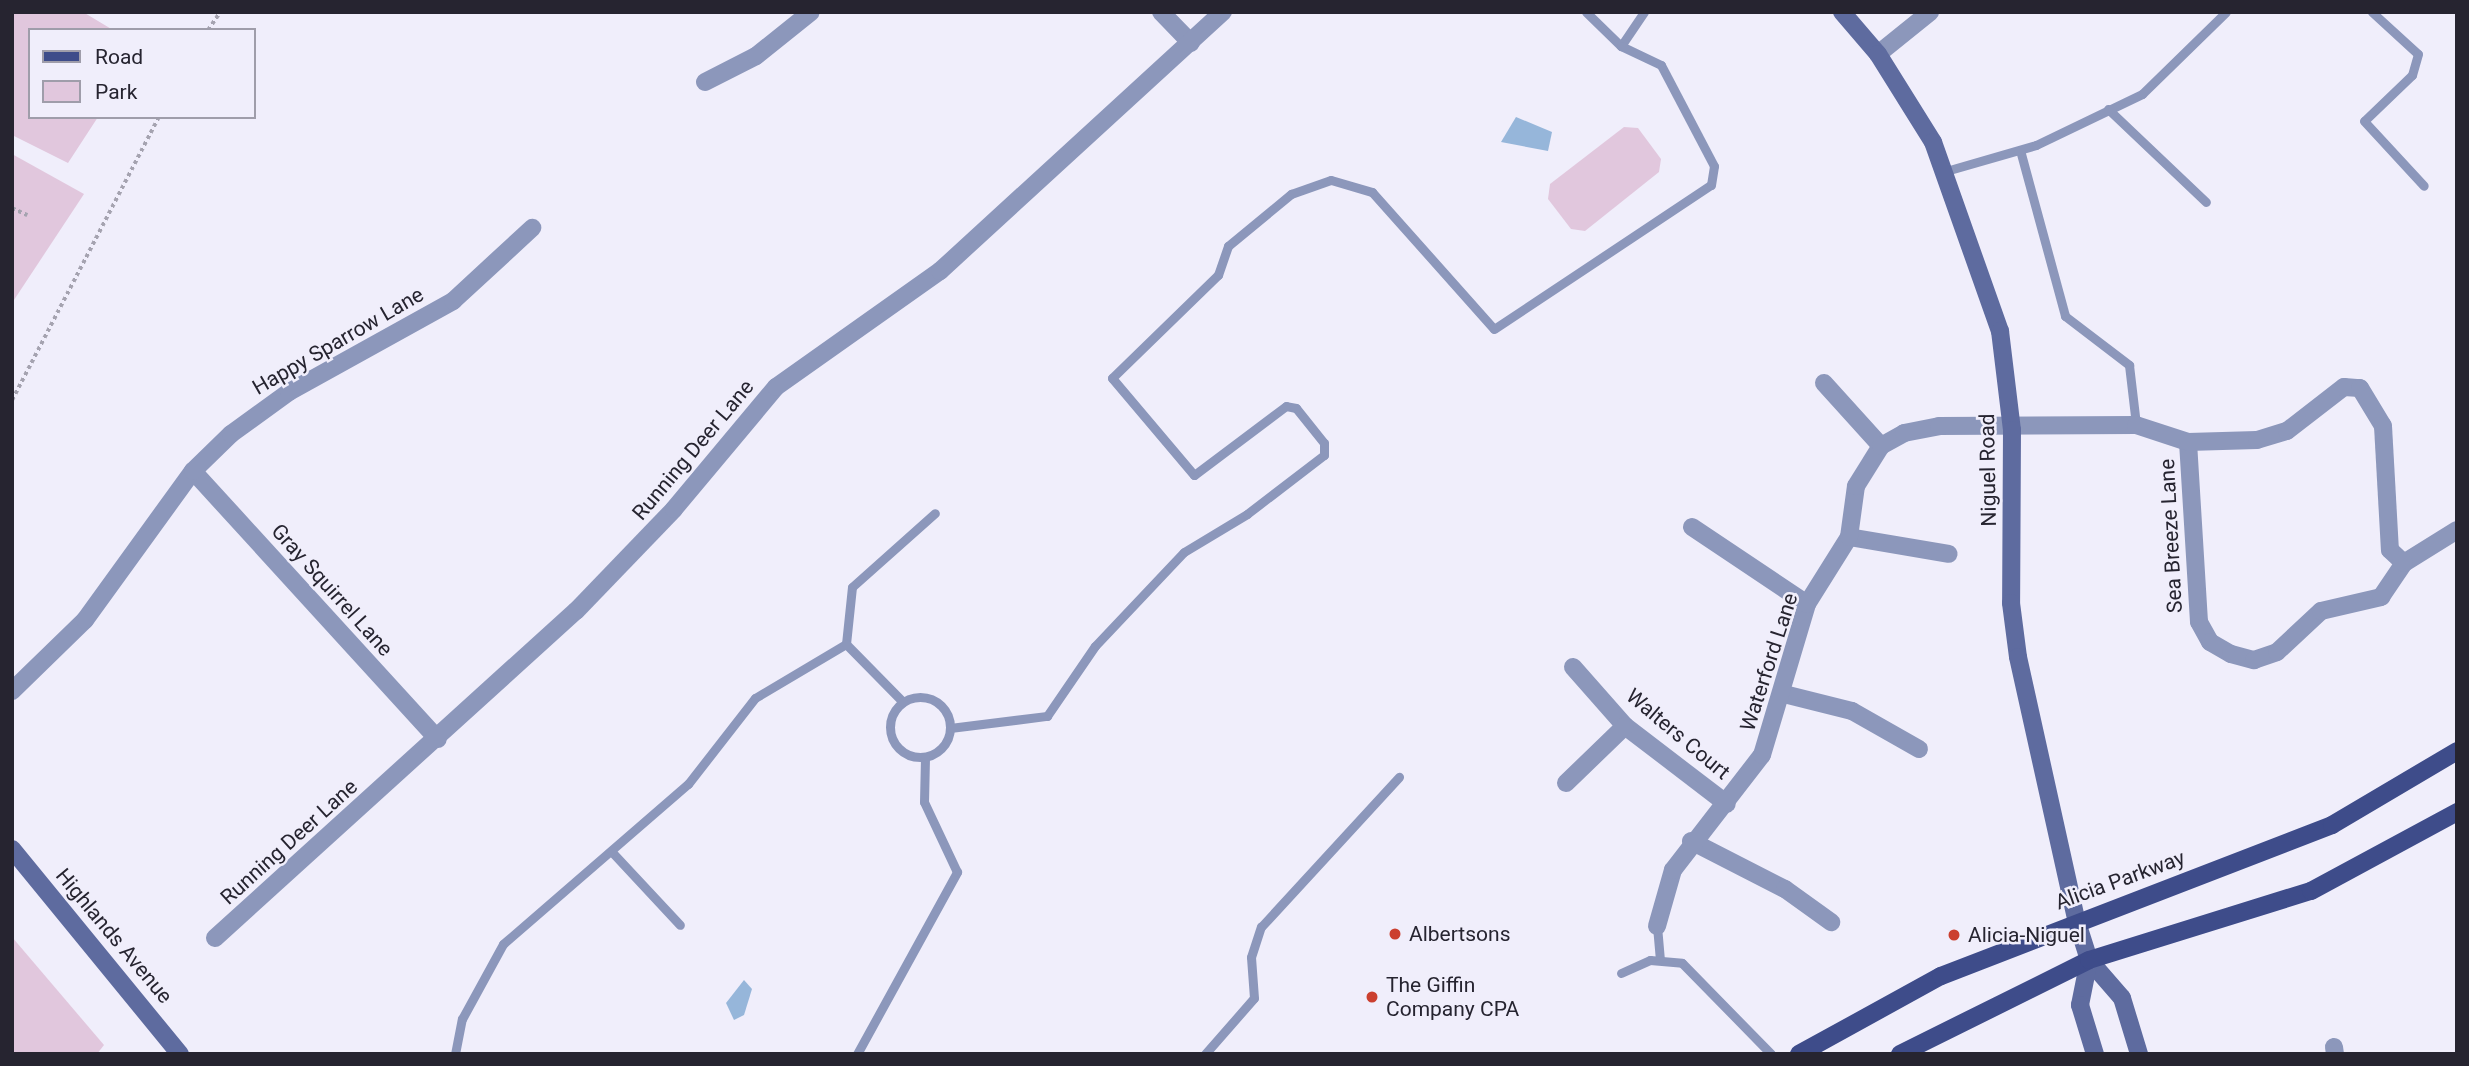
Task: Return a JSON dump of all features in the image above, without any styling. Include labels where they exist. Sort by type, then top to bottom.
[{"type":"main road","name":"Niguel Road","points":[[1842,12],[1878,54],[1946,171],[2000,331],[2012,430],[2011,603],[2018,657],[2076,919],[2089,960],[2122,998],[2139,1054]]},
{"type":"main road","name":"Alicia Parkway","points":[[1798,1054],[1941,976],[2076,919],[2332,825],[2457,751]]},
{"type":"main road","points":[[1900,1054],[2089,960],[2311,891],[2457,812]]},
{"type":"main road","name":"Highlands Avenue","points":[[12,849],[178,1053]]},
{"type":"main road","name":"Niguel Road","points":[[2089,960],[2080,1005],[2095,1054]]},
{"type":"street","points":[[705,82],[756,56],[811,12]]},
{"type":"street","points":[[1161,12],[1191,43]]},
{"type":"street","name":"Running Deer Lane","points":[[215,938],[438,739],[640,548],[775,387],[940,271],[1223,12]]},
{"type":"street","points":[[1878,54],[1930,12]]},
{"type":"street","name":"Happy Sparrow Lane","points":[[12,691],[85,620],[193,471],[289,392],[453,301],[532,228]]},
{"type":"street","points":[[1824,383],[1881,446],[1904,433],[1939,426],[2012,430],[2136,425],[2188,442],[2257,440],[2287,431],[2351,386],[2372,401],[2382,426],[2390,550],[2404,563],[2457,530]]},
{"type":"street","name":"Sea Breeze Lane","points":[[2188,442],[2199,622],[2210,642],[2231,654],[2255,660],[2277,652],[2321,611],[2381,597],[2404,563]]},
{"type":"street","name":"Waterford Lane","points":[[1657,926],[1661,896],[1691,841],[1727,804],[1762,755],[1784,694],[1807,604],[1849,537],[1856,486],[1881,446]]},
{"type":"street","name":"Gray Squirrel Lane","points":[[193,471],[438,739]]},
{"type":"street","points":[[1692,527],[1807,604]]},
{"type":"street","points":[[1849,537],[1949,554]]},
{"type":"street","name":"Walters Court","points":[[1573,667],[1625,726],[1727,804]]},
{"type":"street","points":[[1784,694],[1852,711],[1919,749]]},
{"type":"street","points":[[1566,783],[1625,726]]},
{"type":"street","points":[[1691,841],[1785,889],[1831,922]]},
{"type":"lane","points":[[950,728],[1047,716],[1095,646],[1184,552],[1247,514],[1324,454],[1324,443],[1296,408],[1286,406],[1194,475],[1112,378],[1218,275],[1228,246],[1291,194],[1331,180],[1372,192],[1494,329],[1711,185],[1714,166],[1661,65],[1621,46],[1586,12]]},
{"type":"lane","points":[[1621,46],[1644,12]]},
{"type":"lane","points":[[1946,171],[2020,150],[2142,94],[2226,12]]},
{"type":"lane","points":[[2372,12],[2418,54],[2412,75],[2364,121],[2424,186]]},
{"type":"lane","points":[[2108,109],[2206,202]]},
{"type":"lane","points":[[2020,150],[2065,316],[2129,365],[2136,425]]},
{"type":"lane","points":[[846,644],[852,587],[935,513]]},
{"type":"lane","points":[[846,644],[903,702]]},
{"type":"lane","points":[[455,1054],[462,1018],[503,944],[688,784],[755,698],[846,644]]},
{"type":"lane","points":[[921,697],[939,703],[950,728],[943,747],[925,757],[905,752],[892,736],[892,717],[903,702],[921,697]]},
{"type":"lane","points":[[857,1054],[957,872],[924,802],[925,757]]},
{"type":"lane","points":[[1205,1054],[1254,998],[1251,957],[1261,927],[1399,777]]},
{"type":"lane","points":[[611,850],[680,925]]},
{"type":"lane","points":[[1657,926],[1660,959]]},
{"type":"lane","points":[[1621,972],[1660,959],[1691,970],[1771,1054]]},
{"type":"path","points":[[209,28],[220,12]]},
{"type":"path","points":[[12,400],[158,119]]},
{"type":"path","points":[[12,208],[27,215]]},
{"type":"green space","points":[[12,12],[83,12],[110,28],[28,28],[28,119],[97,119],[68,163],[12,135]]},
{"type":"green space","points":[[1624,127],[1638,128],[1661,159],[1659,172],[1585,231],[1571,229],[1548,199],[1550,184]]},
{"type":"green space","points":[[12,154],[84,194],[12,303]]},
{"type":"green space","points":[[12,937],[104,1045],[97,1054],[12,1054]]},
{"type":"water","points":[[1516,117],[1552,132],[1548,151],[1501,142]]},
{"type":"water","points":[[744,980],[752,989],[744,1015],[734,1020],[726,1003]]},
{"type":"place","name":"Albertsons","points":[[1395,934]]},
{"type":"place","name":"Alicia-Niguel","points":[[1954,935]]},
{"type":"place","name":"The Giffin Company CPA","points":[[1372,997]]}]
